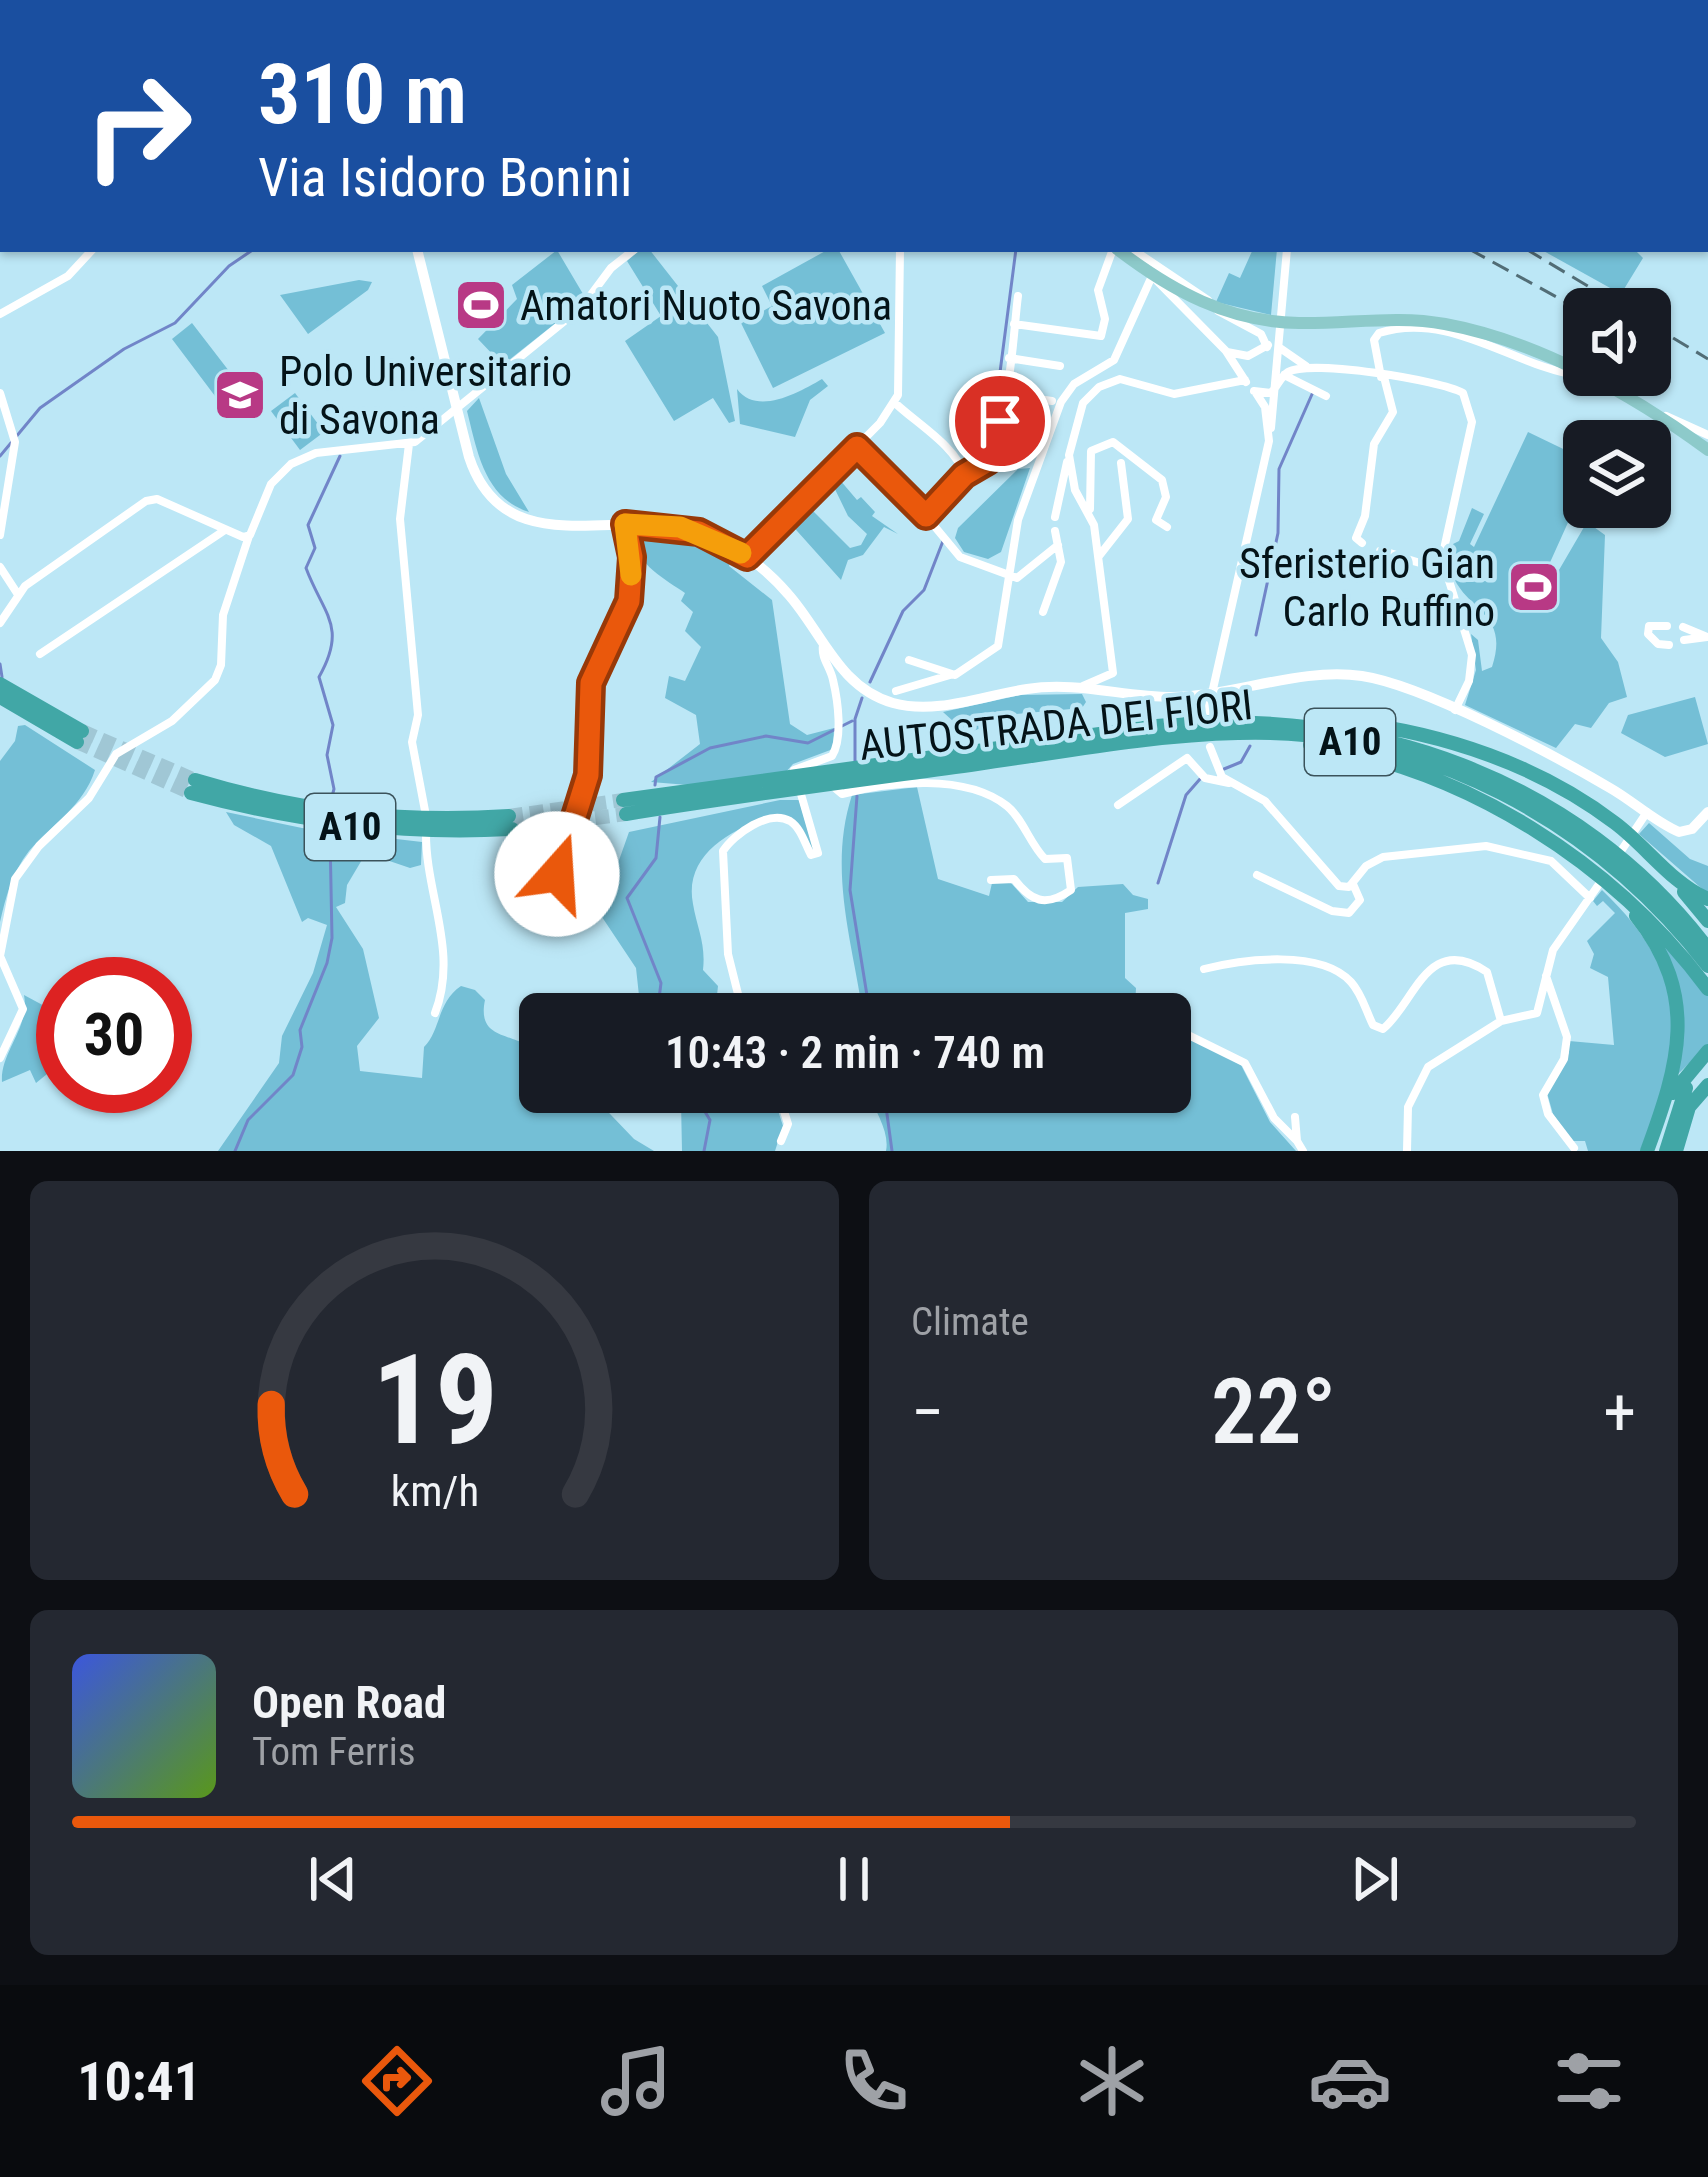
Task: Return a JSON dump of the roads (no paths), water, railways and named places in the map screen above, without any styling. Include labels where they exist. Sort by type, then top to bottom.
[{"type":"highway","points":[[0,684],[72,732],[0,697]]},
{"type":"highway","name":"A10","points":[[1246,721],[1288,716],[1358,723],[1494,757],[1585,802],[1658,861],[1708,921]]},
{"type":"highway","name":"AUTOSTRADA DEI FIORI","points":[[625,807],[919,766],[1156,726],[1246,721],[1394,740],[1488,774],[1605,845],[1667,900],[1708,949]]},
{"type":"highway","name":"AUTOSTRADA DEI FIORI","points":[[919,766],[1272,733],[1407,755],[1484,784],[1599,853],[1651,899],[1708,966]]},
{"type":"highway","name":"A10","points":[[1203,742],[1320,746],[1438,781],[1509,815],[1612,890],[1669,939],[1708,989]]},
{"type":"highway","name":"A10","points":[[193,787],[336,825],[445,832],[511,823]]},
{"type":"highway","points":[[1658,861],[1708,899]]},
{"type":"highway","points":[[1612,890],[1654,941],[1677,1000],[1675,1070],[1648,1146]]},
{"type":"highway","points":[[1648,1146],[1683,1076],[1708,1051]]},
{"type":"highway","points":[[1666,1151],[1676,1105],[1708,1062]]},
{"type":"highway","points":[[1676,1151],[1689,1106],[1708,1085]]},
{"type":"main road","points":[[1119,252],[1183,294],[1263,321],[1374,320],[1474,331],[1563,367]]},
{"type":"main road","points":[[1624,396],[1708,449]]},
{"type":"street","points":[[0,314],[68,276],[90,252]]},
{"type":"street","points":[[418,252],[473,470],[508,510],[549,526],[625,524],[699,532],[747,557],[791,597],[864,690],[901,705],[937,706],[1030,688],[1082,686],[1173,697],[1323,676],[1366,676],[1455,711],[1679,832],[1692,830],[1708,812]]},
{"type":"street","points":[[0,1058],[23,1010],[0,956],[15,879],[39,846],[89,798],[116,754],[172,721],[215,680],[221,665],[223,615],[271,484],[298,460],[409,444],[582,307],[611,268],[631,252]]},
{"type":"street","points":[[747,557],[857,447],[894,402],[900,252]]},
{"type":"street","points":[[1015,324],[1101,336],[1105,319],[1098,290],[1114,252]]},
{"type":"street","points":[[1137,252],[1181,278],[1231,321],[1261,334],[1267,347]]},
{"type":"street","points":[[1208,712],[1269,441],[1287,252]]},
{"type":"street","points":[[896,692],[950,675],[998,646],[1018,520],[1061,402],[1074,384],[1114,360],[1154,277],[1229,355],[1264,407],[1269,441]]},
{"type":"street","points":[[926,516],[964,475],[980,469],[995,448],[1018,296]]},
{"type":"street","points":[[1359,541],[1374,444],[1394,412],[1374,340],[1379,333],[1462,335],[1563,371]]},
{"type":"street","points":[[1229,355],[1248,356],[1267,347],[1277,334]]},
{"type":"street","points":[[1280,348],[1307,367]]},
{"type":"street","points":[[1219,381],[1229,355]]},
{"type":"street","points":[[1009,358],[1060,366]]},
{"type":"street","points":[[1254,391],[1266,395],[1276,389],[1283,375],[1307,367],[1416,377],[1456,389],[1471,406],[1443,564],[1472,656],[1469,681],[1455,711]]},
{"type":"street","points":[[1283,375],[1326,396]]},
{"type":"street","points":[[1055,517],[1084,403],[1109,382],[1131,380],[1174,394],[1219,381],[1245,380]]},
{"type":"street","points":[[0,393],[15,437],[0,535]]},
{"type":"street","points":[[1004,394],[1052,400]]},
{"type":"street","points":[[894,402],[922,431],[957,453],[964,475]]},
{"type":"street","points":[[1659,414],[1708,435]]},
{"type":"street","points":[[1082,686],[1113,673],[1089,511],[1091,451],[1114,442],[1162,480],[1166,497],[1156,520],[1167,527]]},
{"type":"street","points":[[409,444],[400,519],[418,715],[412,742],[426,806],[426,862],[441,922],[446,970],[435,1013]]},
{"type":"street","points":[[857,447],[960,556],[1021,577],[1058,545]]},
{"type":"street","points":[[1070,455],[1076,490],[1089,511]]},
{"type":"street","points":[[1098,557],[1128,519],[1121,463]]},
{"type":"street","points":[[0,623],[17,593],[152,499],[225,530],[250,535]]},
{"type":"street","points":[[557,874],[588,775],[591,683],[629,601],[632,557],[625,524]]},
{"type":"street","points":[[40,654],[225,530]]},
{"type":"street","points":[[1043,612],[1061,562],[1055,531]]},
{"type":"street","points":[[1380,551],[1402,553],[1428,566],[1443,564]]},
{"type":"street","points":[[0,567],[17,593]]},
{"type":"street","points":[[1666,626],[1649,626],[1648,634],[1658,644],[1670,644]]},
{"type":"street","points":[[1683,626],[1707,637]]},
{"type":"street","points":[[1684,640],[1707,637]]},
{"type":"street","points":[[823,643],[822,658],[833,676],[838,742],[829,758],[829,781],[842,794],[929,784],[972,790],[1002,802],[1045,859],[1066,858],[1071,890],[1038,902],[1025,896],[1014,880],[991,880]]},
{"type":"street","points":[[909,660],[950,675]]},
{"type":"street","points":[[1203,742],[1216,771],[1265,800],[1339,886],[1353,884],[1366,866],[1383,857],[1486,846],[1551,861],[1592,895]]},
{"type":"street","points":[[738,993],[728,955],[723,851],[764,819],[776,818],[796,827],[811,855],[818,854],[794,770],[829,758]]},
{"type":"street","points":[[1118,805],[1187,758],[1210,781],[1231,783]]},
{"type":"street","points":[[1407,1151],[1408,1107],[1420,1077],[1434,1062],[1501,1021],[1537,1013],[1553,950],[1645,815]]},
{"type":"street","points":[[1257,875],[1332,910],[1349,913],[1360,901],[1353,884]]},
{"type":"street","points":[[1204,969],[1256,958],[1294,960],[1336,972],[1355,987],[1373,1025],[1383,1029],[1424,973],[1458,962],[1487,972],[1501,1021]]},
{"type":"street","points":[[1545,975],[1567,1037],[1564,1059],[1543,1094],[1548,1114],[1574,1148]]},
{"type":"street","points":[[1191,1036],[1245,1063],[1274,1118],[1303,1151]]},
{"type":"street","points":[[782,1141],[788,1124],[785,1113]]},
{"type":"street","points":[[1295,1117],[1297,1141]]},
{"type":"waterway","points":[[0,456],[40,408],[124,349],[175,323],[229,266],[250,252]]},
{"type":"waterway","points":[[992,434],[1016,252]]},
{"type":"waterway","points":[[1256,635],[1278,533],[1279,469],[1313,392]]},
{"type":"waterway","points":[[331,800],[334,789],[327,755],[333,725],[319,677],[332,645],[332,632],[306,568],[315,548],[308,525],[340,456]]},
{"type":"waterway","points":[[870,682],[903,611],[924,590],[943,541]]},
{"type":"waterway","points":[[0,664],[2,677]]},
{"type":"waterway","points":[[855,762],[855,719],[862,698]]},
{"type":"waterway","points":[[655,785],[656,777],[710,748],[766,736],[808,743],[852,721]]},
{"type":"waterway","points":[[1224,769],[1241,762],[1250,746]]},
{"type":"waterway","points":[[1158,883],[1186,795],[1200,779]]},
{"type":"waterway","points":[[857,796],[850,890],[867,993]]},
{"type":"waterway","points":[[660,817],[656,858],[627,898],[661,983],[660,993]]},
{"type":"waterway","points":[[235,1151],[248,1120],[293,1075],[302,1047],[300,1030],[332,938],[330,836]]},
{"type":"waterway","points":[[704,1151],[710,1120],[706,1113]]},
{"type":"waterway","points":[[887,1113],[892,1151]]},
{"type":"tunnel","points":[[82,731],[195,780]]},
{"type":"tunnel","points":[[77,742],[191,793]]},
{"type":"tunnel","points":[[509,816],[623,800]]},
{"type":"tunnel","points":[[512,829],[626,814]]},
{"type":"railway","points":[[1474,252],[1563,300]]},
{"type":"railway","points":[[1531,252],[1591,288]]},
{"type":"railway","points":[[1671,337],[1708,359]]},
{"type":"place","name":"Amatori Nuoto Savona","points":[[481,305]]},
{"type":"place","name":"Polo Universitario di Savona","points":[[240,395]]},
{"type":"place","name":"Sferisterio Gian Carlo Ruffino","points":[[1534,587]]}]
